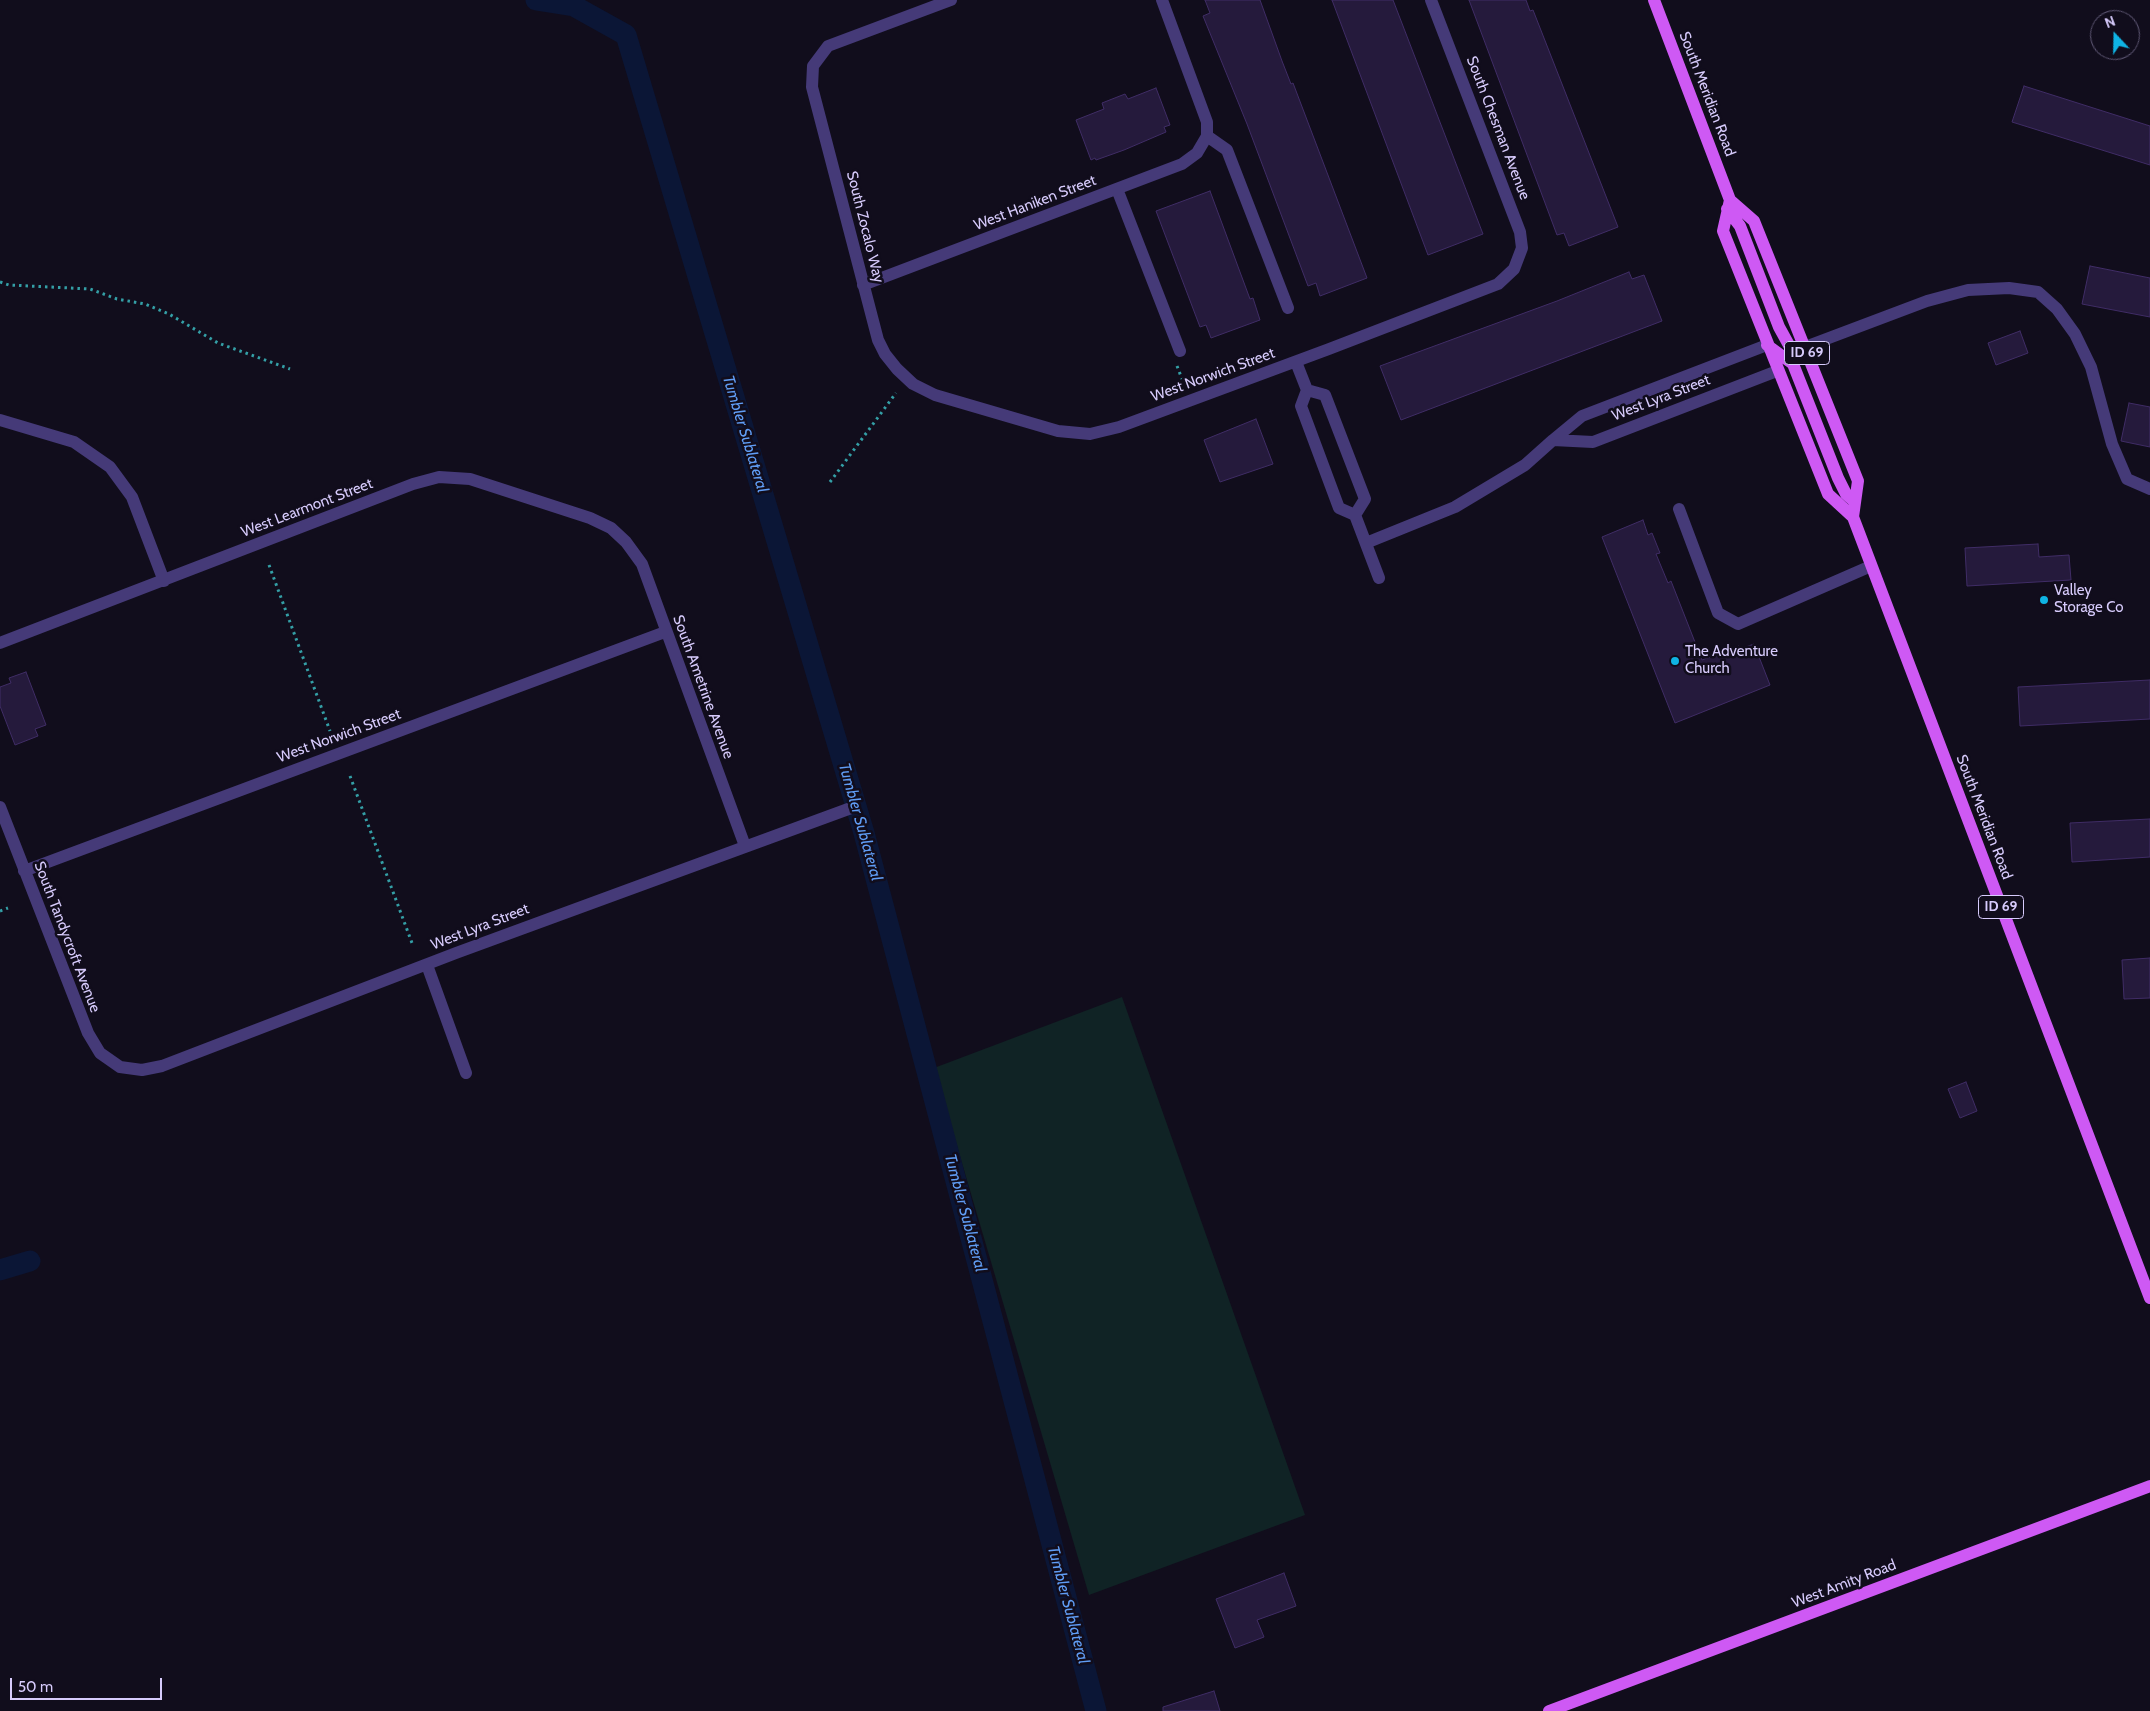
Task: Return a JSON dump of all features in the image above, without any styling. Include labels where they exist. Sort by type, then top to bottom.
[{"type":"main road","name":"South Meridian Road","points":[[1654,0],[1728,204],[1723,231],[1828,494],[1852,517],[2150,1298]]},
{"type":"main road","name":"South Meridian Road","points":[[1728,204],[1754,221],[1805,347],[1858,481],[1852,517]]},
{"type":"main road","points":[[1767,345],[1793,364],[1838,478],[1846,494],[1855,502]]},
{"type":"main road","name":"West Amity Road","points":[[1550,1711],[2150,1486]]},
{"type":"street","name":"South Zocalo Way","points":[[914,384],[897,369],[885,354],[874,326],[812,88],[813,66],[828,46],[951,0]]},
{"type":"street","points":[[1162,0],[1207,122],[1207,136],[1227,150],[1288,308]]},
{"type":"street","name":"South Chesman Avenue","points":[[1432,0],[1520,232],[1522,248],[1514,270]]},
{"type":"street","name":"West Haniken Street","points":[[863,285],[1182,164],[1197,153],[1207,136]]},
{"type":"street","points":[[1117,189],[1180,351]]},
{"type":"street","name":"West Norwich Street","points":[[914,384],[936,395],[1058,431],[1090,434],[1119,427],[1296,362],[1498,284],[1514,270]]},
{"type":"street","points":[[1805,347],[1927,301],[1968,290],[2009,288],[2038,292],[2057,308],[2075,334],[2091,367],[2112,444],[2127,479],[2150,488]]},
{"type":"street","name":"West Lyra Street","points":[[1366,543],[1455,507],[1525,465],[1582,416],[1767,345]]},
{"type":"street","points":[[1296,362],[1307,390],[1301,406],[1339,508],[1355,515],[1379,578]]},
{"type":"street","name":"West Lyra Street","points":[[1553,440],[1593,442],[1778,371]]},
{"type":"street","points":[[1307,390],[1325,395],[1365,499],[1355,515]]},
{"type":"street","points":[[0,420],[74,442],[110,467],[132,497],[164,580]]},
{"type":"street","name":"West Learmont Street","points":[[0,643],[413,484],[440,477],[470,479],[590,518],[610,528],[626,542]]},
{"type":"street","points":[[1678,509],[1718,613],[1738,624],[1871,566]]},
{"type":"street","name":"South Ametrine Avenue","points":[[626,542],[642,564],[665,632],[745,846]]},
{"type":"street","name":"West Norwich Street","points":[[24,871],[665,632]]},
{"type":"street","name":"South Tandycroft Avenue","points":[[0,807],[88,1033],[100,1052],[120,1067]]},
{"type":"street","name":"West Lyra Street","points":[[120,1067],[142,1070],[162,1066],[427,965],[850,808]]},
{"type":"street","points":[[427,965],[466,1073]]},
{"type":"path","points":[[0,282],[8,285],[90,290],[116,299],[145,304],[169,314],[218,342],[290,369]]},
{"type":"path","points":[[830,482],[896,393]]},
{"type":"path","points":[[269,565],[330,730]]},
{"type":"path","points":[[350,776],[412,943]]},
{"type":"path","points":[[0,911],[8,908]]},
{"type":"green space","points":[[1122,997],[1305,1515],[1089,1595],[934,1068]]},
{"type":"building","points":[[1205,0],[1260,0],[1367,278],[1320,296],[1316,283],[1308,286],[1247,124],[1203,16],[1210,13]]},
{"type":"building","points":[[1332,0],[1393,0],[1483,234],[1428,255]]},
{"type":"building","points":[[1469,0],[1526,0],[1530,11],[1533,10],[1618,227],[1569,246],[1564,233],[1557,235]]},
{"type":"building","points":[[2024,86],[2150,126],[2150,165],[2012,122]]},
{"type":"building","points":[[1156,88],[1170,125],[1164,127],[1166,132],[1124,150],[1091,160],[1076,120],[1104,109],[1102,103],[1125,94],[1128,99]]},
{"type":"building","points":[[1210,191],[1250,299],[1253,298],[1260,320],[1211,338],[1206,325],[1200,327],[1156,211]]},
{"type":"building","points":[[2090,266],[2150,278],[2150,317],[2082,304]]},
{"type":"building","points":[[1629,272],[1632,279],[1644,275],[1662,321],[1401,420],[1380,366],[1557,301]]},
{"type":"building","points":[[2020,331],[2028,353],[1996,365],[1988,343]]},
{"type":"building","points":[[2129,403],[2150,407],[2150,447],[2121,441]]},
{"type":"building","points":[[1256,419],[1273,464],[1220,482],[1204,440]]},
{"type":"building","points":[[1643,520],[1648,535],[1652,533],[1660,553],[1656,554],[1668,583],[1671,581],[1702,660],[1739,646],[1740,649],[1754,644],[1770,685],[1675,723],[1602,537]]},
{"type":"building","points":[[2038,544],[2039,557],[2069,555],[2071,580],[1967,586],[1965,548]]},
{"type":"building","points":[[26,672],[46,725],[35,729],[38,736],[15,745],[0,706],[0,687],[11,683],[9,678]]},
{"type":"building","points":[[2150,680],[2150,719],[2020,726],[2018,687]]},
{"type":"building","points":[[2150,819],[2150,857],[2072,862],[2070,823]]},
{"type":"building","points":[[2150,958],[2150,998],[2124,999],[2122,960]]},
{"type":"building","points":[[1966,1082],[1977,1111],[1960,1118],[1948,1089]]},
{"type":"building","points":[[1284,1573],[1296,1606],[1257,1620],[1264,1637],[1235,1648],[1216,1599]]},
{"type":"building","points":[[1214,1691],[1220,1711],[1163,1711],[1163,1707]]},
{"type":"waterway","name":"Tumbler Sublateral","points":[[536,0],[574,6],[626,35],[864,833],[1096,1711]]},
{"type":"waterway","points":[[0,1270],[30,1261]]},
{"type":"place","name":"Valley Storage Co","points":[[2044,600]]},
{"type":"place","name":"The Adventure Church","points":[[1675,661]]}]
